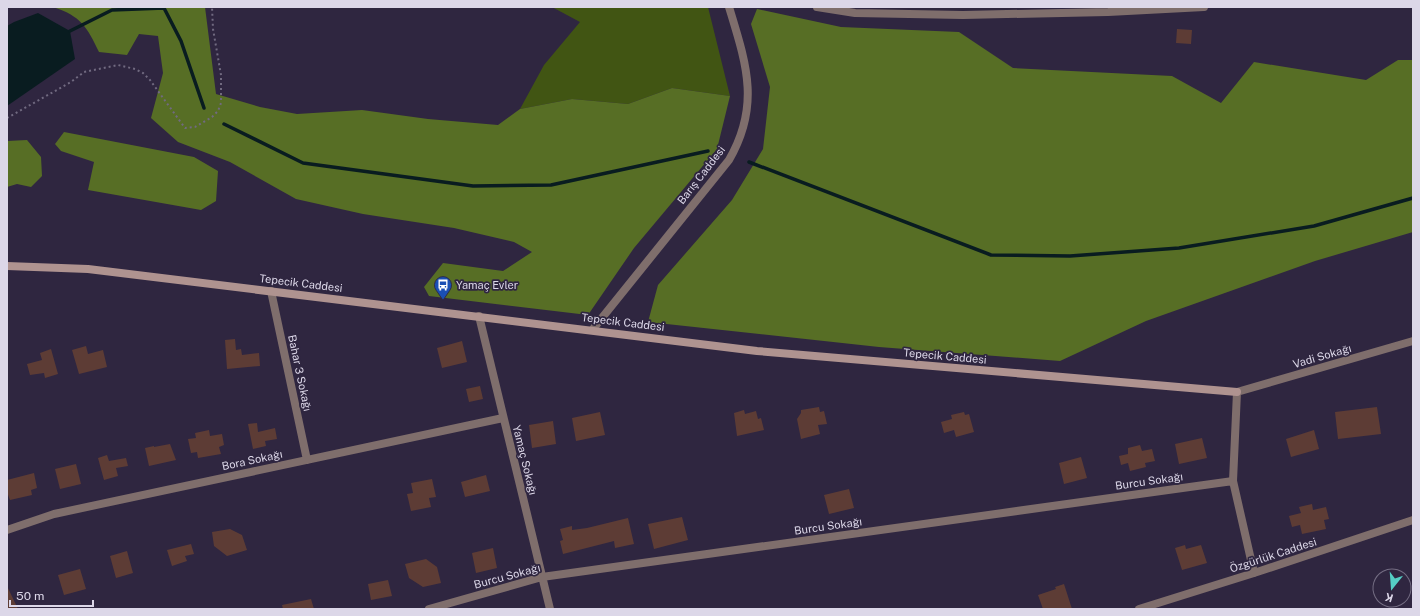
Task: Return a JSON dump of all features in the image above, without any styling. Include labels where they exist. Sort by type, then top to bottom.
[{"type":"street","name":"Barış Caddesi","points":[[593,329],[729,160],[735,149],[744,123],[749,85],[745,60],[728,7]]},
{"type":"street","points":[[817,7],[855,13],[963,15],[1108,12],[1204,7]]},
{"type":"street","points":[[959,7],[963,15]]},
{"type":"street","name":"Tepecik Caddesi","points":[[7,266],[88,269],[593,329],[757,351],[1237,392]]},
{"type":"street","name":"Bahar 3 Sokağı","points":[[271,291],[307,460]]},
{"type":"street","name":"Yamaç Sokağı","points":[[479,316],[550,609]]},
{"type":"street","name":"Vadi Sokağı","points":[[1237,392],[1413,342]]},
{"type":"street","points":[[1237,392],[1233,480],[1254,573]]},
{"type":"street","name":"Bora Sokağı","points":[[7,530],[54,514],[503,418]]},
{"type":"street","name":"Burcu Sokağı","points":[[429,609],[542,578],[1233,480]]},
{"type":"street","name":"Özgürlük Caddesi","points":[[1139,609],[1254,573],[1413,520]]},
{"type":"path","points":[[7,118],[71,82],[84,72],[118,65],[135,69],[147,76],[185,128],[190,128],[206,122],[218,111],[222,95],[212,7]]},
{"type":"green space","points":[[53,7],[205,7],[216,94],[260,107],[297,114],[362,110],[428,119],[498,125],[520,109],[572,99],[628,104],[672,88],[730,96],[717,149],[634,248],[588,315],[429,296],[424,287],[443,263],[503,271],[532,252],[514,242],[454,228],[363,214],[296,199],[230,162],[178,142],[151,118],[163,73],[158,36],[139,34],[127,55],[99,52],[87,29],[77,19],[63,10]]},
{"type":"green space","points":[[552,7],[708,7],[730,96],[672,88],[628,104],[572,99],[520,109],[544,65],[580,22]]},
{"type":"green space","points":[[757,9],[841,27],[959,32],[1013,68],[1172,76],[1221,103],[1254,62],[1366,80],[1398,60],[1413,60],[1413,232],[1315,261],[1146,321],[1060,361],[879,347],[648,322],[658,285],[732,200],[763,149],[770,87],[751,24]]},
{"type":"green space","points":[[64,132],[194,157],[218,171],[216,201],[201,210],[88,190],[94,162],[61,151],[55,144]]},
{"type":"green space","points":[[27,140],[41,157],[42,176],[31,187],[17,184],[7,187],[7,141]]},
{"type":"shaded area","points":[[38,13],[70,31],[75,59],[7,106],[7,26]]},
{"type":"building","points":[[1177,29],[1192,30],[1191,44],[1176,43]]},
{"type":"building","points":[[235,339],[236,350],[241,349],[242,355],[259,353],[260,366],[227,369],[225,340]]},
{"type":"building","points":[[462,341],[467,362],[442,368],[437,348]]},
{"type":"building","points":[[86,346],[88,354],[103,350],[107,367],[79,374],[72,350]]},
{"type":"building","points":[[51,349],[58,374],[45,378],[44,373],[30,375],[27,364],[42,360],[40,353]]},
{"type":"building","points":[[480,386],[483,399],[469,402],[466,389]]},
{"type":"building","points":[[819,407],[820,412],[824,411],[827,424],[818,425],[820,434],[801,439],[797,419],[801,413],[801,410]]},
{"type":"building","points":[[1377,407],[1381,434],[1338,439],[1335,412]]},
{"type":"building","points":[[744,410],[745,414],[756,411],[758,419],[761,418],[764,430],[737,436],[734,413]]},
{"type":"building","points":[[600,412],[605,435],[576,441],[572,418]]},
{"type":"building","points":[[964,412],[965,415],[969,414],[974,432],[956,437],[954,430],[944,433],[941,422],[952,419],[951,415]]},
{"type":"building","points":[[553,421],[556,444],[532,448],[529,425]]},
{"type":"building","points":[[257,423],[258,432],[275,428],[277,439],[265,441],[266,446],[253,449],[248,424]]},
{"type":"building","points":[[209,430],[210,436],[222,434],[224,445],[219,447],[221,454],[198,458],[197,452],[191,453],[188,439],[196,438],[195,433]]},
{"type":"building","points":[[1314,430],[1319,449],[1291,457],[1286,439]]},
{"type":"building","points":[[1202,438],[1207,458],[1179,464],[1175,444]]},
{"type":"building","points":[[170,444],[176,460],[149,466],[145,448]]},
{"type":"building","points":[[1140,445],[1142,451],[1152,449],[1155,461],[1145,463],[1146,467],[1130,471],[1128,463],[1121,465],[1119,456],[1128,454],[1128,448]]},
{"type":"building","points":[[107,455],[109,461],[126,458],[128,466],[116,468],[118,476],[104,480],[98,458]]},
{"type":"building","points":[[1081,457],[1087,478],[1064,484],[1059,463]]},
{"type":"building","points":[[76,464],[81,484],[60,489],[55,469]]},
{"type":"building","points":[[34,473],[37,488],[31,490],[32,495],[10,500],[7,492],[7,480]]},
{"type":"building","points":[[486,475],[490,491],[465,497],[461,482]]},
{"type":"building","points":[[432,479],[436,497],[429,498],[431,507],[411,511],[407,494],[413,493],[411,483]]},
{"type":"building","points":[[849,489],[854,508],[829,514],[824,495]]},
{"type":"building","points":[[1312,504],[1313,510],[1326,507],[1329,519],[1324,520],[1326,529],[1302,534],[1300,525],[1292,527],[1289,516],[1301,513],[1299,507]]},
{"type":"building","points":[[682,517],[688,540],[654,549],[648,524]]},
{"type":"building","points":[[628,518],[634,544],[615,548],[614,541],[563,554],[560,541],[563,540],[560,529],[572,526],[572,530],[587,528]]},
{"type":"building","points":[[230,529],[242,535],[247,550],[227,556],[214,546],[212,532]]},
{"type":"building","points":[[191,544],[194,554],[185,556],[187,561],[172,566],[167,550]]},
{"type":"building","points":[[1185,545],[1186,549],[1201,545],[1207,563],[1182,570],[1175,548]]},
{"type":"building","points":[[493,548],[497,568],[476,573],[472,553]]},
{"type":"building","points":[[127,551],[133,573],[116,578],[110,556]]},
{"type":"building","points":[[426,559],[437,567],[441,583],[423,587],[409,578],[405,564]]},
{"type":"building","points":[[80,569],[86,589],[64,595],[58,575]]},
{"type":"building","points":[[388,580],[392,596],[371,600],[368,584]]},
{"type":"building","points":[[1064,584],[1072,609],[1043,609],[1038,595],[1056,589],[1055,587]]},
{"type":"building","points":[[7,586],[18,609],[7,609]]},
{"type":"building","points":[[311,599],[314,609],[283,609],[282,605]]},
{"type":"waterway","points":[[70,31],[112,10],[164,8],[181,41],[204,108]]},
{"type":"waterway","points":[[224,124],[303,163],[473,186],[551,185],[708,151]]},
{"type":"waterway","points":[[749,162],[991,255],[1070,256],[1179,248],[1314,226],[1413,198]]},
{"type":"place","name":"Yamaç Evler","points":[[443,300]]}]
